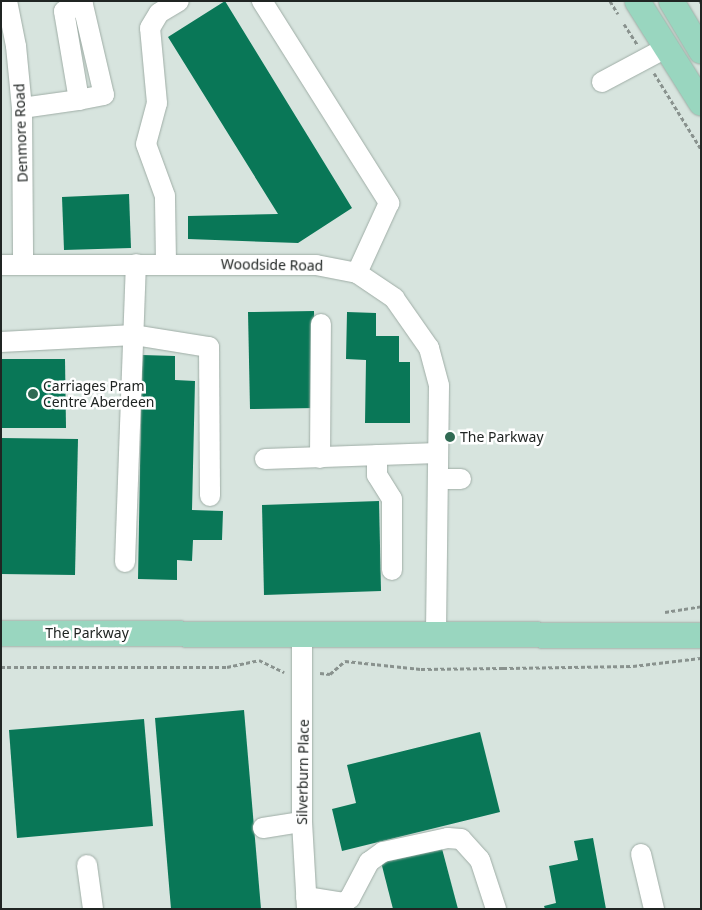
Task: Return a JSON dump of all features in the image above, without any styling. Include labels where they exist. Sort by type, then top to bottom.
[{"type":"main road","points":[[637,1],[701,103]]},
{"type":"main road","points":[[671,1],[701,51]]},
{"type":"main road","name":"The Parkway","points":[[652,633],[701,621]]},
{"type":"main road","name":"The Parkway","points":[[1,633],[436,635],[652,633],[701,635]]},
{"type":"street","name":"Denmore Road","points":[[7,1],[16,46],[22,108],[23,265]]},
{"type":"street","points":[[166,263],[165,196],[146,144],[157,103],[150,28],[159,13],[179,1]]},
{"type":"street","points":[[262,1],[389,203],[357,273]]},
{"type":"street","points":[[602,82],[666,48]]},
{"type":"street","points":[[22,108],[79,100]]},
{"type":"street","name":"Woodside Road","points":[[1,265],[166,263],[316,265],[357,273],[394,298],[429,348],[439,386],[436,635]]},
{"type":"street","points":[[125,562],[136,264]]},
{"type":"street","points":[[320,458],[321,324]]},
{"type":"street","points":[[1,342],[134,335],[209,347],[210,496]]},
{"type":"street","points":[[265,459],[438,453]]},
{"type":"street","points":[[377,455],[377,475],[392,499],[392,570]]},
{"type":"street","points":[[438,479],[461,479]]},
{"type":"street","name":"Silverburn Place","points":[[302,634],[302,822],[307,903]]},
{"type":"street","points":[[263,828],[302,822]]},
{"type":"street","points":[[307,903],[344,902],[350,898],[369,862],[384,852],[448,838],[461,839],[480,860],[496,909]]},
{"type":"street","points":[[640,854],[654,909]]},
{"type":"street","points":[[87,865],[92,909]]},
{"type":"path","points":[[1,667],[227,667],[260,660],[283,672],[330,674],[345,661],[421,669],[633,666],[701,658]]},
{"type":"building","points":[[225,1],[352,208],[298,243],[188,239],[188,216],[278,214],[168,37]]},
{"type":"building","points":[[129,194],[131,248],[64,250],[62,197]]},
{"type":"building","points":[[314,311],[316,408],[250,409],[248,312]]},
{"type":"building","points":[[347,312],[376,313],[376,336],[399,336],[399,362],[410,362],[410,423],[365,423],[366,360],[346,359]]},
{"type":"building","points":[[142,355],[175,356],[175,380],[195,381],[192,510],[223,511],[222,540],[193,540],[192,561],[177,560],[177,580],[138,579]]},
{"type":"building","name":"Carriages Pram Centre Aberdeen","points":[[1,359],[65,359],[66,428],[1,428]]},
{"type":"building","points":[[1,438],[78,439],[75,575],[1,574]]},
{"type":"building","points":[[379,501],[381,591],[264,595],[262,505]]},
{"type":"building","points":[[244,710],[261,909],[171,909],[155,718]]},
{"type":"building","points":[[144,719],[153,826],[17,838],[9,730]]},
{"type":"building","points":[[480,732],[500,812],[342,851],[332,809],[356,803],[347,765]]},
{"type":"building","points":[[593,838],[606,909],[545,909],[544,906],[556,903],[549,866],[578,860],[574,841]]},
{"type":"building","points":[[441,845],[458,909],[393,909],[381,862]]},
{"type":"place","name":"Carriages Pram Centre Aberdeen","points":[[33,394]]},
{"type":"place","name":"The Parkway","points":[[450,437]]}]
